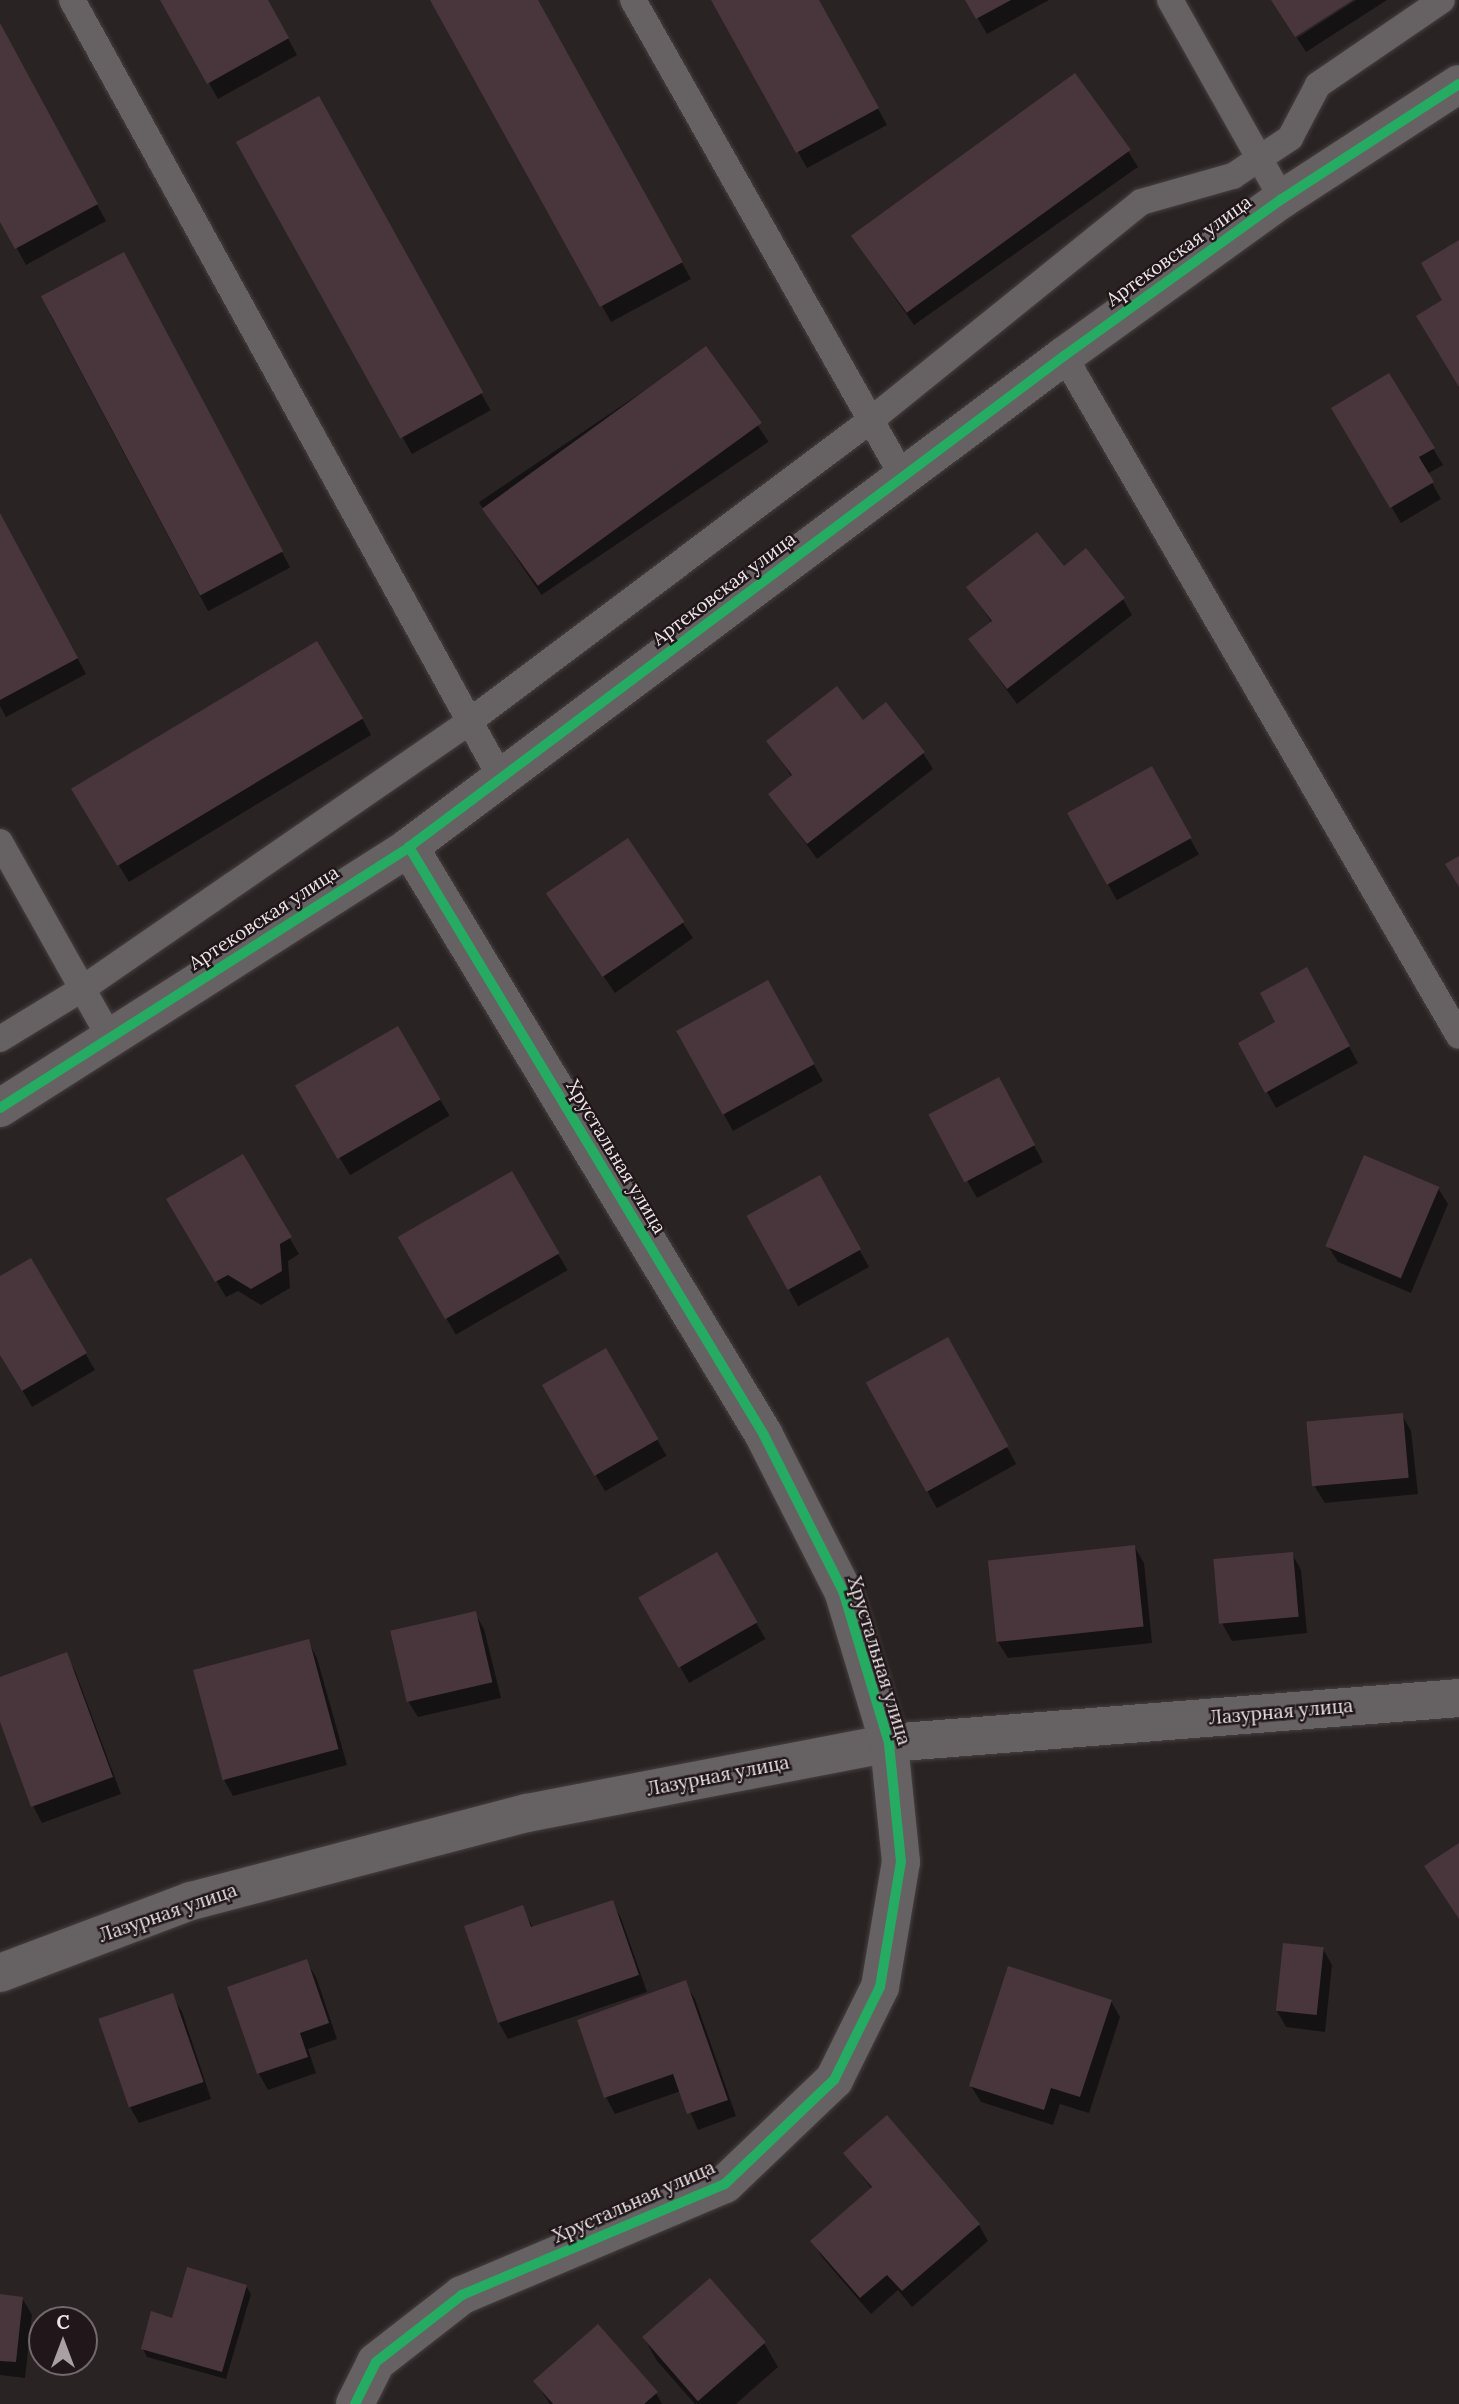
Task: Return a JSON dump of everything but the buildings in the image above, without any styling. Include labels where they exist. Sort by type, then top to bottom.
[{"type":"street","name":"Артековская улица","points":[[0,1108],[409,847],[1064,356],[1282,199],[1459,84]]},
{"type":"street","name":"Хрустальная улица","points":[[355,2404],[376,2362],[462,2295],[725,2184],[834,2080],[880,1987],[901,1862],[889,1743],[843,1591],[764,1435],[409,847]]},
{"type":"street","name":"Лазурная улица","points":[[0,1973],[191,1901],[527,1813],[889,1743],[1459,1698]]},
{"type":"lane","points":[[72,0],[501,778]]},
{"type":"lane","points":[[633,0],[903,477]]},
{"type":"lane","points":[[1170,0],[1282,199]]},
{"type":"lane","points":[[0,1039],[82,989],[470,722],[871,420],[1142,202],[1233,176],[1290,138],[1318,85],[1442,0]]},
{"type":"lane","points":[[1064,356],[1459,1036]]},
{"type":"lane","points":[[0,842],[110,1038]]},
{"type":"cycle path","points":[[0,1108],[409,847],[1064,356],[1282,199],[1459,84]]},
{"type":"cycle path","points":[[355,2404],[376,2362],[462,2295],[725,2184],[834,2080],[880,1987],[901,1862],[889,1743],[843,1591],[764,1435],[409,847]]}]
